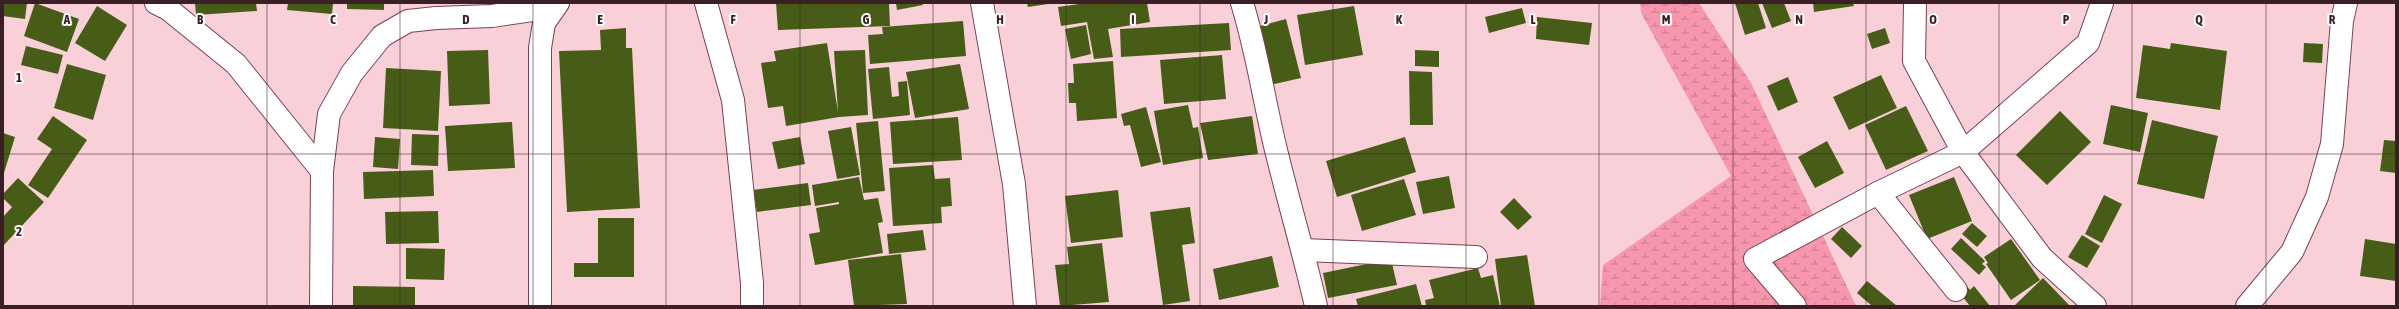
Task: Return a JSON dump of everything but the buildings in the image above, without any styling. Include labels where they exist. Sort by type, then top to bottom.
[{"type":"street","points":[[156,3],[168,9],[236,64],[322,171]]},
{"type":"street","points":[[706,3],[733,100],[752,283],[752,306]]},
{"type":"street","points":[[982,3],[1014,184],[1025,306]]},
{"type":"street","points":[[1242,3],[1252,34],[1276,150],[1303,250],[1316,306]]},
{"type":"street","points":[[1915,3],[1914,61],[1963,152],[2042,258],[2095,306]]},
{"type":"street","points":[[1795,306],[1755,259],[1878,193],[1963,152],[2088,43],[2102,3]]},
{"type":"street","points":[[2255,305],[2292,252],[2317,197],[2332,144],[2342,21],[2346,3]]},
{"type":"street","points":[[321,306],[322,171],[329,114],[352,73],[382,36],[408,22],[436,18],[492,16],[554,4]]},
{"type":"street","points":[[540,306],[540,48],[544,23],[554,4]]},
{"type":"street","points":[[1878,193],[1956,290]]},
{"type":"street","points":[[1303,250],[1476,257]]},
{"type":"green space","points":[[1640,3],[1699,3],[1751,83],[1856,306],[1600,306],[1603,265],[1731,176],[1641,13]]}]
